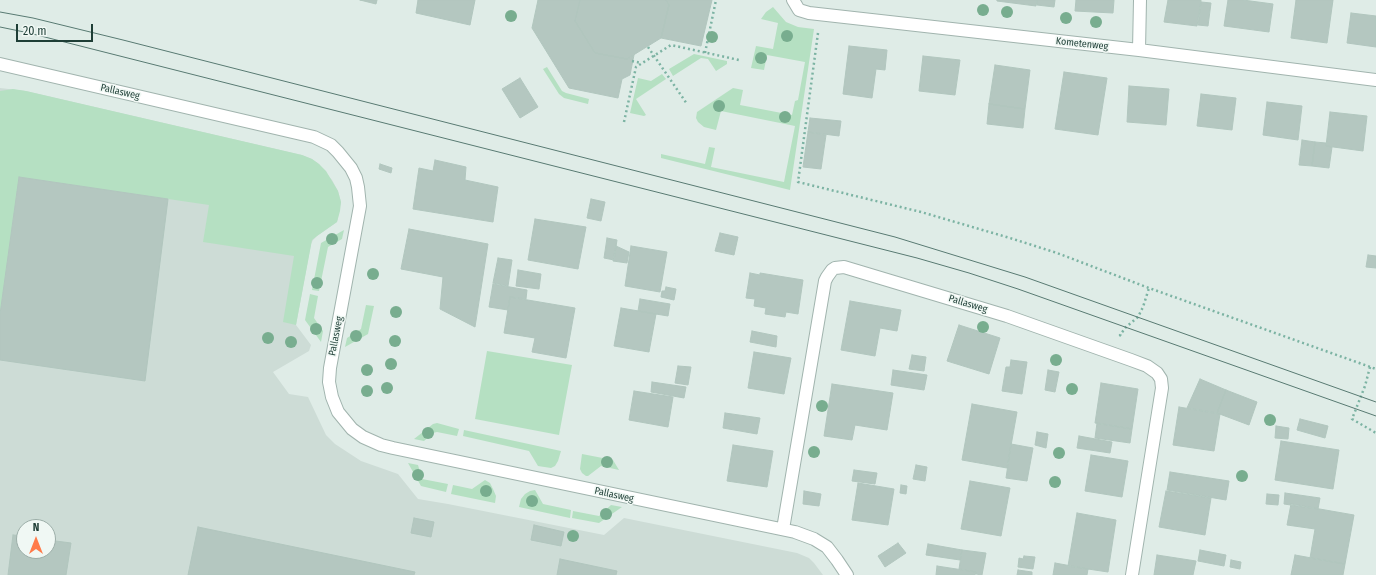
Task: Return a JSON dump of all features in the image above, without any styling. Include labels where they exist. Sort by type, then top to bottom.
[{"type":"street","name":"Kometenweg","points":[[793,0],[799,10],[821,15],[1139,50],[1376,80]]},
{"type":"street","points":[[1139,50],[1140,0]]},
{"type":"street","name":"Pallasweg","points":[[0,64],[314,137],[331,145],[338,152],[351,168],[356,178],[360,206],[330,368],[330,382],[332,397],[338,412],[352,430],[363,437],[393,448],[783,529],[804,535],[821,543],[832,553],[847,575]]},
{"type":"street","name":"Pallasweg","points":[[783,529],[825,281],[829,273],[835,268],[844,267],[1007,316],[1147,366],[1160,377],[1162,384],[1132,575]]},
{"type":"path","points":[[705,53],[716,0]]},
{"type":"path","points":[[821,15],[798,182],[915,210],[1057,253],[1149,288],[1376,369]]},
{"type":"path","points":[[624,122],[636,67],[671,45],[739,60]]},
{"type":"path","points":[[648,47],[687,104]]},
{"type":"path","points":[[632,61],[642,63]]},
{"type":"path","points":[[1131,360],[1134,349],[1129,347],[1127,339],[1120,335],[1126,327],[1138,317],[1149,288]]},
{"type":"path","points":[[1370,367],[1352,419],[1376,433]]},
{"type":"shaded area","points":[[0,88],[26,91],[302,155],[319,164],[332,180],[338,191],[341,202],[337,222],[317,236],[311,244],[296,325],[311,345],[309,351],[273,372],[289,394],[308,397],[326,435],[335,444],[361,461],[398,474],[418,499],[604,535],[624,518],[797,553],[809,558],[823,575],[0,575]]},
{"type":"green space","points":[[773,7],[786,22],[798,27],[814,29],[790,190],[661,158],[661,154],[705,164],[709,147],[715,148],[711,167],[784,182],[795,126],[721,111],[716,130],[704,127],[696,118],[697,112],[733,88],[743,90],[740,105],[792,115],[795,101],[798,100],[805,62],[767,55],[764,70],[751,68],[756,46],[773,49],[778,23],[761,19],[766,12]]},
{"type":"green space","points":[[694,54],[727,61],[727,64],[716,71],[708,59],[701,58],[673,76],[669,69]]},
{"type":"green space","points":[[547,67],[562,91],[589,99],[588,104],[564,98],[559,94],[543,69]]},
{"type":"green space","points":[[662,74],[666,79],[636,99],[646,115],[644,116],[630,113],[638,78],[651,81]]},
{"type":"green space","points":[[13,89],[302,155],[319,164],[326,171],[338,191],[341,202],[340,211],[337,222],[312,240],[296,325],[283,322],[294,256],[203,242],[209,205],[19,177],[0,314],[0,91]]},
{"type":"green space","points":[[344,230],[342,239],[328,247],[319,291],[312,290],[321,243]]},
{"type":"green space","points":[[310,294],[318,296],[314,318],[323,331],[321,342],[305,320]]},
{"type":"green space","points":[[366,305],[374,306],[368,334],[345,347],[347,338],[361,329]]},
{"type":"green space","points":[[487,351],[572,365],[559,435],[475,419]]},
{"type":"green space","points":[[437,423],[459,429],[457,436],[437,432],[433,433],[424,441],[414,439],[433,424]]},
{"type":"green space","points":[[464,430],[561,451],[555,466],[551,468],[538,466],[529,451],[463,436]]},
{"type":"green space","points":[[582,454],[613,460],[619,470],[601,466],[586,476],[580,469]]},
{"type":"green space","points":[[408,463],[418,465],[422,479],[448,484],[446,492],[421,486]]},
{"type":"green space","points":[[485,480],[490,483],[493,489],[496,496],[495,503],[451,494],[453,485],[472,489]]},
{"type":"green space","points":[[535,490],[543,504],[571,510],[570,518],[519,507],[521,499],[525,494]]},
{"type":"green space","points":[[611,505],[622,507],[599,523],[572,518],[573,511],[599,516]]},
{"type":"building","points":[[360,0],[377,0],[376,4]]},
{"type":"building","points":[[418,0],[475,0],[470,25],[416,13]]},
{"type":"building","points":[[538,0],[580,0],[575,21],[595,53],[627,59],[634,55],[630,75],[622,79],[618,98],[569,88],[532,28]]},
{"type":"building","points":[[580,0],[666,0],[669,5],[661,38],[627,59],[595,53],[575,21]]},
{"type":"building","points":[[666,0],[712,0],[701,46],[661,38],[669,5]]},
{"type":"building","points":[[997,0],[1037,0],[1036,6]]},
{"type":"building","points":[[1037,0],[1055,0],[1054,7],[1037,5]]},
{"type":"building","points":[[1076,0],[1114,0],[1113,13],[1075,11]]},
{"type":"building","points":[[1168,0],[1201,0],[1197,26],[1164,22]]},
{"type":"building","points":[[1228,0],[1243,0],[1273,4],[1269,32],[1224,26]]},
{"type":"building","points":[[1296,0],[1333,0],[1327,43],[1291,38]]},
{"type":"building","points":[[1201,2],[1211,3],[1208,26],[1198,25]]},
{"type":"building","points":[[1351,13],[1376,16],[1376,47],[1347,43]]},
{"type":"building","points":[[849,46],[887,50],[885,70],[876,69],[872,98],[843,94]]},
{"type":"building","points":[[923,56],[960,60],[955,95],[919,91]]},
{"type":"building","points":[[995,65],[1030,70],[1025,109],[989,104]]},
{"type":"building","points":[[1064,72],[1107,78],[1098,135],[1055,129]]},
{"type":"building","points":[[520,78],[538,107],[520,118],[502,89]]},
{"type":"building","points":[[1129,86],[1169,89],[1166,125],[1127,122]]},
{"type":"building","points":[[1201,94],[1236,98],[1232,130],[1197,126]]},
{"type":"building","points":[[1267,102],[1302,106],[1298,140],[1263,135]]},
{"type":"building","points":[[989,104],[1025,109],[1023,128],[987,124]]},
{"type":"building","points":[[1330,112],[1367,116],[1363,151],[1326,146]]},
{"type":"building","points":[[810,118],[841,121],[839,136],[808,132]]},
{"type":"building","points":[[808,132],[826,135],[821,169],[803,167]]},
{"type":"building","points":[[1302,140],[1315,142],[1312,166],[1299,165]]},
{"type":"building","points":[[1315,142],[1326,143],[1326,146],[1332,147],[1329,168],[1312,166]]},
{"type":"building","points":[[435,160],[466,167],[465,180],[498,187],[493,222],[413,209],[419,168],[433,171]]},
{"type":"building","points":[[380,164],[392,168],[391,173],[379,169]]},
{"type":"building","points":[[19,177],[168,199],[145,381],[0,360],[0,314]]},
{"type":"building","points":[[591,199],[605,202],[601,221],[587,218]]},
{"type":"building","points":[[535,219],[586,227],[578,269],[528,260]]},
{"type":"building","points":[[409,229],[488,244],[475,327],[440,309],[443,277],[401,269]]},
{"type":"building","points":[[720,233],[738,237],[734,255],[715,251]]},
{"type":"building","points":[[607,238],[617,240],[614,260],[604,258]]},
{"type":"building","points":[[616,246],[629,252],[627,263],[613,261]]},
{"type":"building","points":[[631,246],[667,252],[660,292],[625,286]]},
{"type":"building","points":[[1368,255],[1376,256],[1376,268],[1366,267]]},
{"type":"building","points":[[498,258],[512,260],[508,286],[493,283]]},
{"type":"building","points":[[518,270],[541,274],[539,289],[516,286]]},
{"type":"building","points":[[750,273],[760,275],[760,273],[803,280],[798,314],[786,312],[785,317],[765,314],[766,308],[754,306],[755,299],[746,298]]},
{"type":"building","points":[[493,284],[527,290],[526,299],[510,297],[508,310],[489,307]]},
{"type":"building","points":[[666,287],[676,289],[674,300],[661,297],[662,291],[665,291]]},
{"type":"building","points":[[510,297],[575,308],[566,358],[532,352],[535,338],[504,333]]},
{"type":"building","points":[[640,299],[670,304],[668,316],[638,311]]},
{"type":"building","points":[[850,301],[901,310],[897,331],[880,328],[875,356],[841,350]]},
{"type":"building","points":[[621,308],[656,314],[649,352],[614,346]]},
{"type":"building","points":[[959,325],[1000,338],[989,374],[947,361]]},
{"type":"building","points":[[752,331],[777,336],[776,347],[750,342]]},
{"type":"building","points":[[754,352],[791,358],[784,394],[748,388]]},
{"type":"building","points":[[912,355],[926,357],[924,371],[909,369]]},
{"type":"building","points":[[1011,360],[1027,362],[1022,394],[1002,391],[1006,367],[1010,367]]},
{"type":"building","points":[[678,366],[691,367],[688,385],[675,383]]},
{"type":"building","points":[[893,370],[927,375],[924,390],[891,385]]},
{"type":"building","points":[[1048,370],[1059,372],[1055,392],[1045,390]]},
{"type":"building","points":[[1200,379],[1226,390],[1217,413],[1187,408]]},
{"type":"building","points":[[652,382],[686,387],[684,398],[651,392]]},
{"type":"building","points":[[1101,383],[1138,389],[1132,429],[1095,423]]},
{"type":"building","points":[[832,384],[893,393],[887,430],[855,425],[852,440],[824,436]]},
{"type":"building","points":[[1226,390],[1257,402],[1249,425],[1217,413]]},
{"type":"building","points":[[634,391],[673,397],[668,427],[629,420]]},
{"type":"building","points":[[972,404],[1017,412],[1007,468],[962,460]]},
{"type":"building","points":[[1179,407],[1220,414],[1214,451],[1173,445]]},
{"type":"building","points":[[725,413],[760,418],[757,434],[723,428]]},
{"type":"building","points":[[1300,419],[1328,426],[1325,438],[1297,430]]},
{"type":"building","points":[[1097,423],[1132,429],[1130,443],[1095,438]]},
{"type":"building","points":[[1276,426],[1289,428],[1288,439],[1275,438]]},
{"type":"building","points":[[1037,432],[1048,434],[1046,448],[1035,445]]},
{"type":"building","points":[[1079,436],[1112,442],[1110,453],[1077,448]]},
{"type":"building","points":[[1281,441],[1339,450],[1333,489],[1275,480]]},
{"type":"building","points":[[1011,444],[1033,448],[1027,481],[1006,478]]},
{"type":"building","points":[[733,445],[773,451],[767,487],[727,481]]},
{"type":"building","points":[[1091,455],[1128,461],[1122,497],[1085,491]]},
{"type":"building","points":[[916,465],[927,467],[925,481],[913,479]]},
{"type":"building","points":[[854,470],[877,473],[875,484],[852,481]]},
{"type":"building","points":[[1170,472],[1229,481],[1226,500],[1167,490]]},
{"type":"building","points":[[970,481],[1010,488],[1001,536],[961,529]]},
{"type":"building","points":[[858,483],[894,489],[888,525],[852,520]]},
{"type":"building","points":[[901,485],[907,486],[906,494],[900,493]]},
{"type":"building","points":[[804,491],[821,494],[819,506],[803,504]]},
{"type":"building","points":[[1166,491],[1211,498],[1205,535],[1159,527]]},
{"type":"building","points":[[1285,493],[1320,498],[1318,509],[1284,504]]},
{"type":"building","points":[[1267,494],[1279,495],[1278,505],[1266,504]]},
{"type":"building","points":[[1291,504],[1354,515],[1345,564],[1310,558],[1315,529],[1287,525]]},
{"type":"building","points":[[1077,513],[1116,520],[1108,572],[1068,566]]},
{"type":"building","points":[[414,518],[434,522],[431,537],[411,533]]},
{"type":"building","points":[[534,525],[564,532],[561,546],[531,540]]},
{"type":"building","points":[[198,527],[415,572],[414,575],[188,575]]},
{"type":"building","points":[[13,535],[16,535],[16,559],[56,559],[56,541],[71,543],[66,575],[8,575]]},
{"type":"building","points":[[898,543],[906,553],[885,567],[878,556]]},
{"type":"building","points":[[928,544],[962,550],[960,560],[926,555]]},
{"type":"building","points":[[962,550],[986,553],[982,575],[976,574],[976,572],[959,569]]},
{"type":"building","points":[[1200,550],[1226,555],[1224,566],[1198,561]]},
{"type":"building","points":[[1157,555],[1196,561],[1193,575],[1154,575]]},
{"type":"building","points":[[1295,555],[1345,564],[1343,575],[1291,575]]},
{"type":"building","points":[[1024,556],[1035,557],[1033,569],[1018,567],[1019,558],[1023,559]]},
{"type":"building","points":[[560,559],[617,571],[616,575],[557,575]]},
{"type":"building","points":[[1231,560],[1241,562],[1240,569],[1230,567]]},
{"type":"building","points":[[1055,563],[1088,569],[1087,575],[1053,575]]},
{"type":"building","points":[[937,566],[976,572],[975,575],[936,575]]},
{"type":"building","points":[[1018,570],[1032,572],[1032,575],[1017,575]]},
{"type":"tram line","points":[[0,12],[33,18],[123,40],[895,237],[1025,277],[1376,402]]},
{"type":"tram line","points":[[0,27],[29,33],[917,258],[1018,289],[1376,416]]}]
